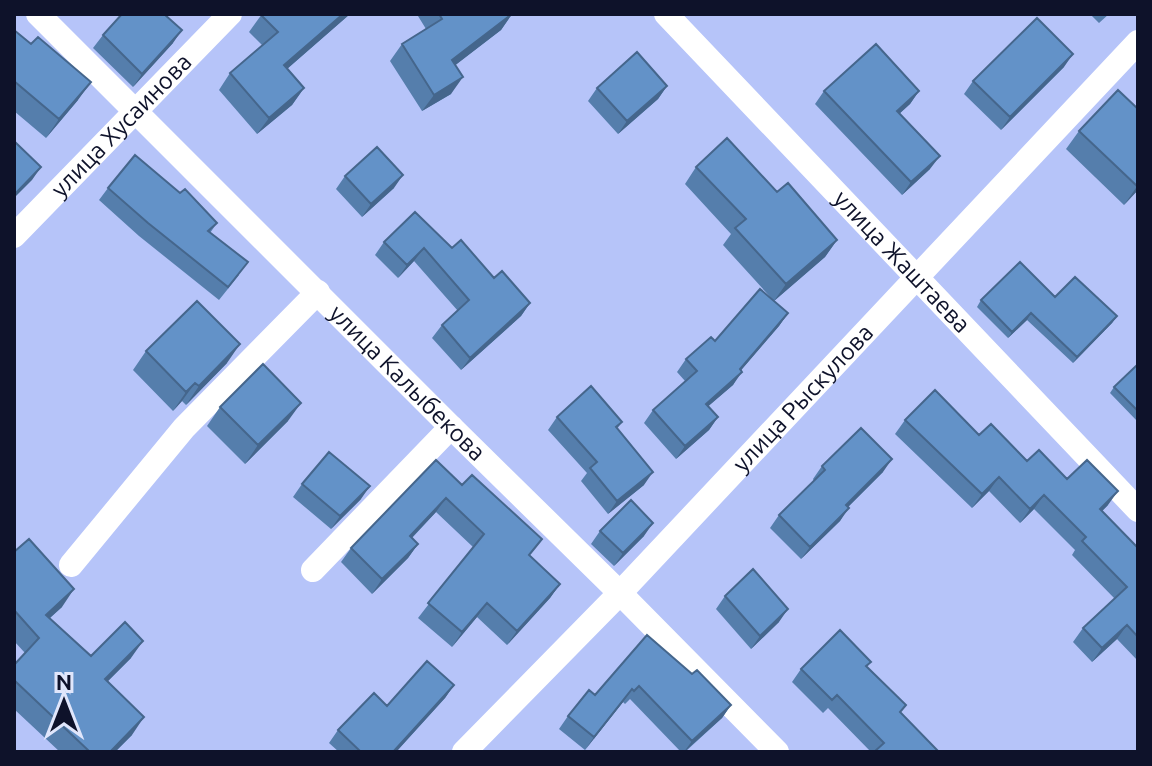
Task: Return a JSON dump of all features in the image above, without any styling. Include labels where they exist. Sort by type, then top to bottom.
[{"type":"street","name":"улица Калыбекова","points":[[38,14],[777,752]]},
{"type":"street","name":"улица Хусаинова","points":[[14,236],[230,14]]},
{"type":"street","name":"улица Жаштаева","points":[[666,14],[1138,510]]},
{"type":"street","name":"улица Рыскулова","points":[[464,752],[620,593],[1138,42]]},
{"type":"street","points":[[71,565],[184,428],[318,292]]},
{"type":"street","points":[[313,570],[451,427]]},
{"type":"building","points":[[122,14],[164,14],[182,30],[142,74],[103,35]]},
{"type":"building","points":[[262,14],[343,14],[284,65],[304,88],[269,118],[230,73],[278,32]]},
{"type":"building","points":[[439,14],[512,14],[452,60],[463,77],[434,95],[402,44],[442,19]]},
{"type":"building","points":[[1037,18],[1073,54],[1010,117],[973,81]]},
{"type":"building","points":[[14,30],[31,44],[38,37],[91,82],[59,119],[14,81]]},
{"type":"building","points":[[876,44],[919,91],[897,111],[940,156],[911,182],[824,91]]},
{"type":"building","points":[[637,52],[667,86],[627,121],[597,88]]},
{"type":"building","points":[[1118,90],[1138,109],[1137,186],[1079,131]]},
{"type":"building","points":[[727,138],[777,192],[788,183],[837,240],[786,284],[735,228],[746,219],[696,167]]},
{"type":"building","points":[[14,141],[41,167],[14,195]]},
{"type":"building","points":[[377,147],[403,175],[371,204],[345,176]]},
{"type":"building","points":[[135,155],[180,193],[185,189],[217,223],[208,231],[248,262],[228,287],[108,188]]},
{"type":"building","points":[[415,212],[452,248],[461,240],[494,278],[502,271],[530,303],[470,358],[442,325],[469,300],[424,248],[407,265],[384,242]]},
{"type":"building","points":[[1020,262],[1055,297],[1075,277],[1117,316],[1077,357],[1031,313],[1012,332],[981,300]]},
{"type":"building","points":[[760,289],[788,313],[740,369],[742,372],[706,404],[718,417],[685,446],[653,410],[697,371],[686,359],[711,337],[715,341]]},
{"type":"building","points":[[197,301],[240,344],[199,386],[195,383],[186,392],[146,351]]},
{"type":"building","points":[[263,364],[301,403],[258,445],[220,407]]},
{"type":"building","points":[[1138,364],[1138,411],[1114,387]]},
{"type":"building","points":[[591,386],[622,422],[616,427],[653,472],[617,501],[590,468],[597,462],[557,417]]},
{"type":"building","points":[[935,390],[979,435],[991,424],[1027,461],[1039,450],[1067,479],[1087,460],[1118,491],[1100,509],[1138,548],[1138,637],[1127,625],[1102,648],[1083,628],[1127,587],[1082,541],[1086,537],[1044,495],[1030,509],[999,477],[982,494],[905,420]]},
{"type":"building","points":[[861,428],[892,459],[810,547],[779,515],[825,470],[822,466]]},
{"type":"building","points":[[329,452],[370,486],[340,516],[302,484]]},
{"type":"building","points":[[436,460],[462,485],[472,475],[542,539],[529,555],[560,584],[517,631],[487,603],[462,632],[428,603],[484,534],[446,498],[410,536],[418,544],[382,579],[351,548]]},
{"type":"building","points":[[631,500],[653,523],[623,553],[600,531]]},
{"type":"building","points":[[29,539],[74,589],[46,615],[91,656],[125,622],[143,641],[105,679],[144,717],[110,752],[90,752],[14,680],[14,665],[39,638],[14,610],[14,552]]},
{"type":"building","points":[[753,569],[788,609],[760,636],[725,596]]},
{"type":"building","points":[[840,630],[871,662],[866,666],[906,705],[900,712],[939,752],[874,752],[884,743],[837,695],[832,700],[801,669]]},
{"type":"building","points":[[647,635],[692,674],[697,670],[731,705],[692,741],[639,686],[634,691],[632,689],[594,737],[568,716],[589,690],[595,695]]},
{"type":"building","points":[[427,661],[454,685],[393,752],[361,752],[338,730],[374,693],[387,706]]}]
